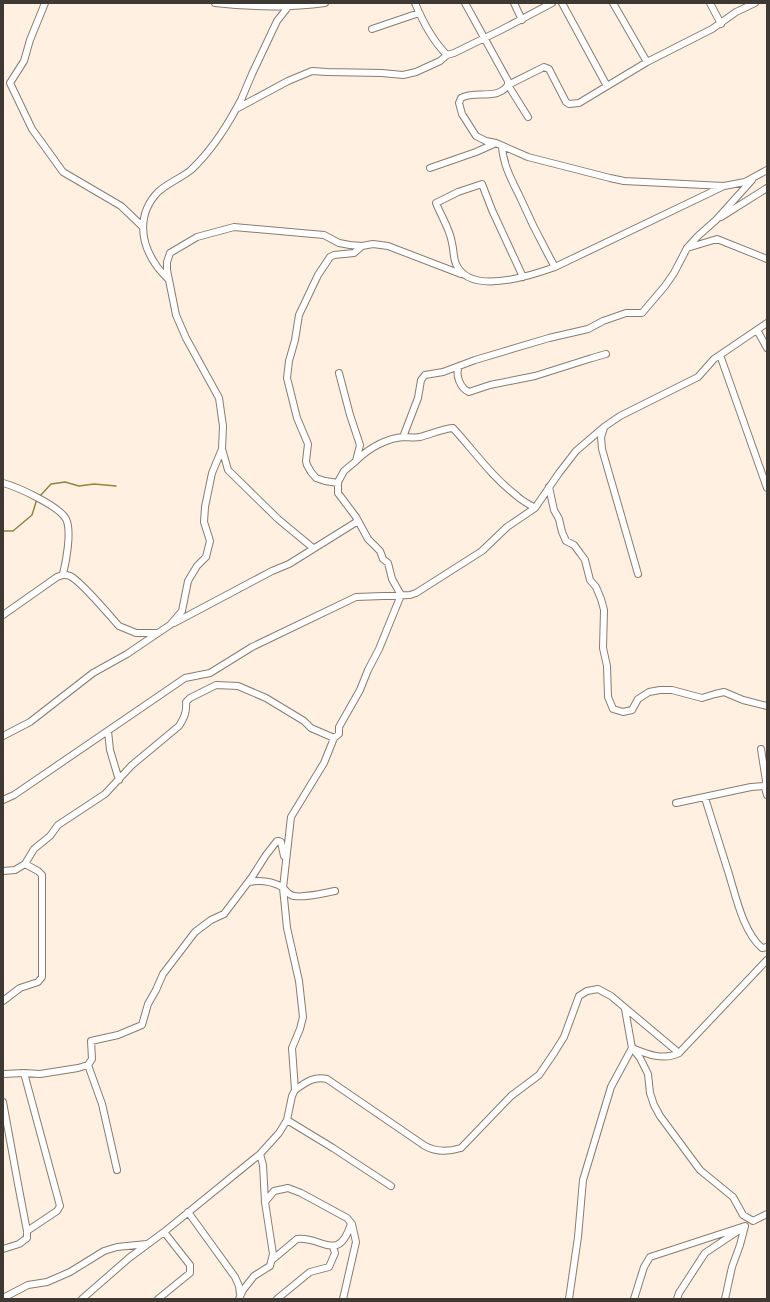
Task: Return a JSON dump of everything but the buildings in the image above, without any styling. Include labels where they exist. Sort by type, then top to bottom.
[{"type":"street","points":[[45,3],[30,40],[24,61],[10,83],[32,129],[63,172],[121,206],[143,227]]},
{"type":"street","points":[[215,3],[231,6],[326,3]]},
{"type":"street","points":[[415,3],[419,14],[441,49],[447,55]]},
{"type":"street","points":[[465,3],[505,74],[508,85],[528,117]]},
{"type":"street","points":[[514,3],[522,20]]},
{"type":"street","points":[[236,109],[288,81],[312,71],[375,72],[403,75],[416,72],[440,61],[447,55],[522,20],[552,3]]},
{"type":"street","points":[[562,3],[607,86]]},
{"type":"street","points":[[613,3],[647,62]]},
{"type":"street","points":[[710,3],[721,24]]},
{"type":"street","points":[[755,3],[736,12],[721,24],[647,62],[574,105],[566,102],[549,69],[544,67],[508,85],[501,91],[486,95],[466,95],[461,98],[459,103],[462,114],[476,136],[486,141],[496,143],[528,157],[624,181],[724,186],[745,182],[767,170]]},
{"type":"street","points":[[170,280],[156,265],[145,243],[143,227],[145,212],[150,202],[158,193],[168,184],[190,170],[221,136],[241,100],[277,21],[288,5]]},
{"type":"street","points":[[372,29],[419,14]]},
{"type":"street","points":[[430,168],[476,152],[496,143]]},
{"type":"street","points":[[502,146],[502,153],[506,168],[534,228],[555,267]]},
{"type":"street","points":[[403,437],[418,398],[421,380],[425,375],[443,372],[498,353],[549,338],[588,329],[603,320],[626,313],[642,313],[674,273],[687,248],[716,220],[753,178]]},
{"type":"street","points":[[463,274],[455,264],[451,238],[436,203],[458,192],[482,184],[492,210],[523,277]]},
{"type":"street","points":[[313,548],[278,519],[228,470],[222,449],[223,426],[219,398],[176,315],[167,270],[167,262],[170,253],[197,237],[234,228],[324,235],[350,245],[362,246],[378,244],[388,246],[463,274],[470,279],[492,281],[523,277],[555,267],[724,186]]},
{"type":"street","points":[[716,220],[767,188]]},
{"type":"street","points":[[687,248],[717,239],[767,259]]},
{"type":"street","points":[[338,483],[316,478],[307,465],[308,444],[297,418],[287,378],[289,361],[295,340],[299,315],[315,280],[330,257],[354,253],[362,246]]},
{"type":"street","points":[[3,800],[14,795],[185,678],[210,673],[252,647],[356,597],[401,594],[410,595],[441,578],[482,551],[507,527],[535,508],[576,451],[604,427],[620,416],[698,377],[714,358],[767,323]]},
{"type":"street","points":[[758,330],[767,348]]},
{"type":"street","points":[[459,366],[458,370],[460,383],[465,390],[469,392],[535,376],[606,354]]},
{"type":"street","points":[[720,355],[767,488]]},
{"type":"street","points":[[339,373],[360,445],[356,461]]},
{"type":"street","points":[[604,427],[601,437],[602,449],[638,574]]},
{"type":"street","points":[[401,594],[392,579],[388,563],[383,559],[380,551],[368,539],[358,521],[338,493],[338,483],[344,471],[362,455],[379,444],[403,437],[418,437],[453,428],[501,483],[518,497],[535,508]]},
{"type":"street","points":[[170,625],[182,611],[188,581],[197,566],[206,557],[210,541],[204,522],[205,507],[212,473],[222,449]]},
{"type":"street","points":[[3,483],[26,491],[62,514],[67,520],[67,556],[63,574]]},
{"type":"street","points":[[549,487],[554,510],[559,519],[566,541],[574,545],[585,560],[590,580],[596,587],[601,599],[604,610],[603,648],[607,666],[608,697],[613,710],[623,712],[632,710],[638,699],[649,692],[660,690],[672,690],[702,698],[724,692],[743,700],[767,706]]},
{"type":"street","points":[[3,736],[30,722],[94,673],[127,654],[158,632],[272,571],[289,564],[358,521]]},
{"type":"street","points":[[3,615],[63,574],[70,576],[78,582],[122,628],[136,634],[158,632]]},
{"type":"street","points":[[295,1090],[292,1048],[300,1030],[303,1017],[299,980],[287,928],[283,888],[291,817],[324,763],[334,738],[339,734],[340,727],[360,690],[401,594]]},
{"type":"street","points":[[3,871],[15,870],[25,864],[34,849],[50,836],[58,825],[105,794],[132,765],[179,726],[184,720],[187,710],[186,702],[190,698],[216,685],[230,684],[256,692],[300,719],[311,728],[334,738]]},
{"type":"street","points":[[108,731],[110,750],[119,780]]},
{"type":"street","points":[[760,749],[766,781],[765,786],[767,796]]},
{"type":"street","points":[[676,803],[751,787],[765,786]]},
{"type":"street","points":[[705,798],[746,925],[756,943],[762,948],[767,947]]},
{"type":"street","points":[[3,1074],[24,1072],[40,1074],[88,1065],[92,1058],[91,1041],[118,1035],[142,1025],[148,1004],[163,974],[195,932],[210,920],[224,914],[277,841],[281,842],[285,864]]},
{"type":"street","points":[[3,1001],[20,988],[38,982],[42,977],[42,875],[25,864]]},
{"type":"street","points":[[248,882],[270,882],[283,888],[287,893],[295,896],[335,891]]},
{"type":"street","points":[[632,1048],[662,1057],[673,1056],[679,1052],[767,960]]},
{"type":"street","points":[[82,1299],[129,1258],[149,1244],[260,1154],[279,1133],[287,1120],[292,1096],[295,1090],[310,1080],[320,1078],[328,1079],[425,1146],[441,1151],[453,1151],[461,1148],[511,1096],[539,1074],[564,1037],[579,996],[587,991],[598,989],[611,996],[679,1052]]},
{"type":"street","points":[[625,1008],[632,1048],[640,1058],[648,1074],[650,1093],[660,1116],[700,1170],[733,1197],[743,1215],[753,1221]]},
{"type":"street","points":[[569,1299],[578,1237],[583,1180],[611,1088],[632,1048]]},
{"type":"street","points":[[88,1065],[102,1104],[117,1170]]},
{"type":"street","points":[[24,1072],[60,1206],[57,1211],[28,1231]]},
{"type":"street","points":[[3,1102],[28,1231],[27,1238],[18,1244],[3,1249]]},
{"type":"street","points":[[287,1120],[391,1186]]},
{"type":"street","points":[[240,1298],[254,1276],[270,1266],[273,1254],[265,1202],[260,1154]]},
{"type":"street","points":[[265,1202],[274,1191],[288,1188],[301,1193],[347,1218],[352,1224],[356,1242],[343,1299]]},
{"type":"street","points":[[188,1212],[236,1277],[239,1286],[240,1298]]},
{"type":"street","points":[[677,1299],[679,1293],[705,1253],[745,1226],[767,1214]]},
{"type":"street","points":[[272,1260],[297,1239],[312,1240],[326,1246],[333,1247],[342,1242],[349,1232],[352,1224]]},
{"type":"street","points":[[634,1299],[644,1267],[650,1257],[745,1226]]},
{"type":"street","points":[[725,1299],[732,1267],[745,1226]]},
{"type":"street","points":[[158,1299],[190,1273],[190,1265],[164,1232]]},
{"type":"street","points":[[3,1298],[28,1285],[41,1284],[58,1277],[104,1251],[118,1247],[149,1244]]},
{"type":"street","points":[[277,1299],[310,1272],[329,1267],[335,1253],[333,1247]]},
{"type":"waterway","points":[[40,496],[51,484],[65,482],[79,486],[94,484],[116,486]]},
{"type":"waterway","points":[[3,531],[13,531],[32,515],[37,499]]}]
